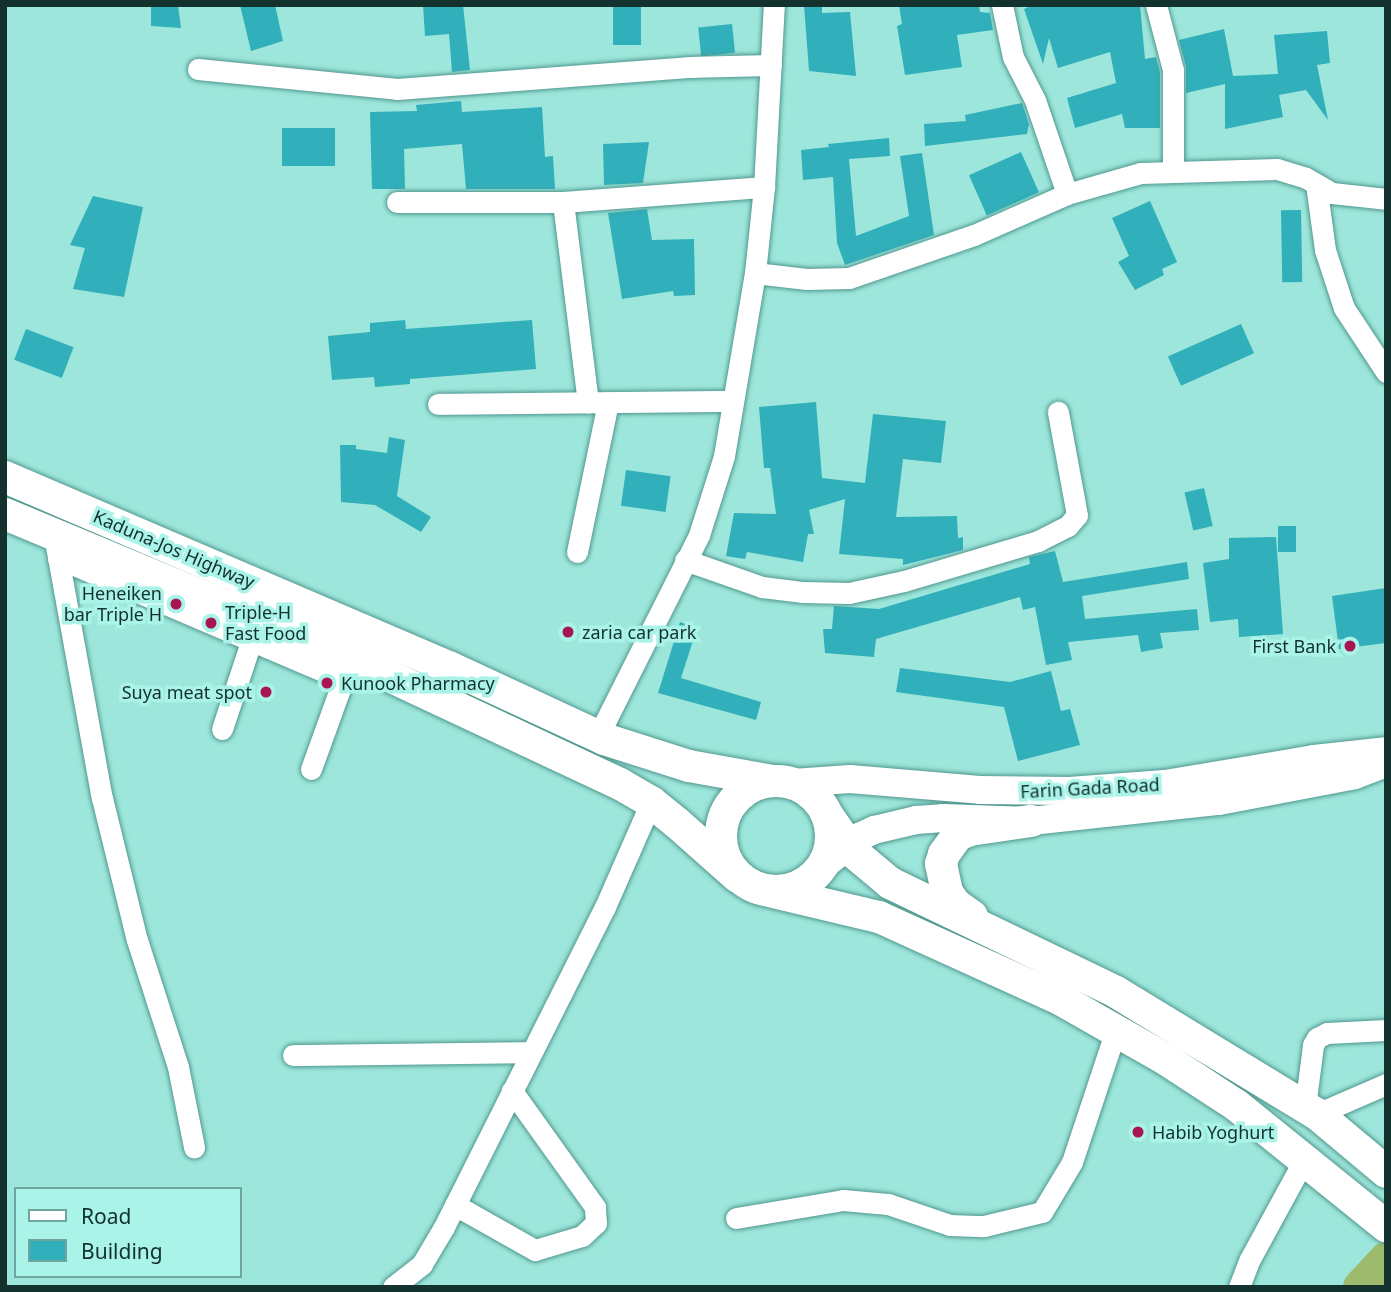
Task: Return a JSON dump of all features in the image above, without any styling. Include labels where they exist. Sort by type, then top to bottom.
[{"type":"highway","name":"Kaduna-Jos Highway","points":[[5,477],[449,667],[598,736],[690,766],[783,782]]},
{"type":"highway","name":"Kaduna-Jos Highway","points":[[5,514],[56,547],[608,779],[651,802],[738,877]]},
{"type":"highway","points":[[835,855],[826,813],[810,792],[783,782],[745,790],[725,813],[720,827],[721,847],[728,864],[738,877],[754,888],[842,906],[919,933],[1060,999],[1236,1105],[1378,1218]]},
{"type":"highway","points":[[993,930],[955,904],[947,892],[941,864],[944,853],[958,835],[970,830],[1031,821]]},
{"type":"highway","points":[[773,892],[794,889],[811,879],[835,855]]},
{"type":"highway","points":[[835,855],[1116,992],[1311,1111],[1381,1162]]},
{"type":"main road","name":"Farin Gada Road","points":[[783,782],[850,779],[980,790],[1069,791],[1165,784],[1314,759],[1386,751]]},
{"type":"main road","name":"Farin Gada Road","points":[[835,855],[874,830],[916,820],[943,818],[1031,821],[1219,801],[1355,775],[1386,763]]},
{"type":"street","points":[[598,736],[699,534],[724,456],[755,273],[764,187],[774,5]]},
{"type":"street","points":[[1002,5],[1013,57],[1035,100],[1067,194]]},
{"type":"street","points":[[1156,5],[1173,70],[1173,171]]},
{"type":"street","points":[[198,69],[397,89],[691,67],[771,65]]},
{"type":"street","points":[[755,273],[807,279],[849,278],[974,236],[1067,194],[1140,173],[1277,169],[1316,184],[1332,194],[1386,199]]},
{"type":"street","points":[[1316,184],[1325,250],[1344,307],[1386,372]]},
{"type":"street","points":[[397,202],[563,202],[764,187]]},
{"type":"street","points":[[563,202],[598,402],[577,552]]},
{"type":"street","points":[[438,404],[732,401]]},
{"type":"street","points":[[685,560],[762,587],[802,593],[849,593],[1038,541],[1068,526],[1077,515],[1058,412]]},
{"type":"street","points":[[56,547],[251,642],[347,669],[311,769]]},
{"type":"street","points":[[56,547],[102,798],[137,940],[178,1067],[194,1147]]},
{"type":"street","points":[[222,729],[251,642]]},
{"type":"street","points":[[393,1287],[422,1264],[455,1205],[605,907],[651,802]]},
{"type":"street","points":[[736,1219],[843,1200],[888,1203],[950,1225],[984,1226],[1042,1212],[1072,1162],[1115,1030]]},
{"type":"street","points":[[1386,1030],[1327,1033],[1317,1038],[1313,1045],[1311,1111],[1386,1084]]},
{"type":"street","points":[[293,1055],[531,1052]]},
{"type":"street","points":[[455,1205],[535,1250],[582,1236],[596,1223],[595,1207],[512,1091]]},
{"type":"street","points":[[1239,1287],[1250,1259],[1305,1158]]},
{"type":"building","points":[[151,5],[178,5],[181,28],[151,26]]},
{"type":"building","points":[[240,5],[275,5],[283,41],[251,51]]},
{"type":"building","points":[[423,5],[463,5],[470,70],[452,72],[449,34],[425,36]]},
{"type":"building","points":[[613,5],[641,5],[641,45],[613,45]]},
{"type":"building","points":[[804,5],[822,5],[822,13],[850,12],[856,76],[809,71]]},
{"type":"building","points":[[899,5],[979,5],[980,12],[990,13],[993,30],[957,35],[962,67],[905,75],[897,26],[902,24]]},
{"type":"building","points":[[1033,5],[1140,5],[1145,59],[1156,57],[1160,72],[1160,128],[1125,128],[1122,114],[1075,128],[1067,98],[1116,83],[1110,52],[1058,68],[1049,38],[1043,64],[1024,9]]},
{"type":"building","points":[[732,24],[735,53],[701,56],[698,28]]},
{"type":"building","points":[[1224,29],[1233,76],[1278,74],[1274,35],[1327,31],[1330,63],[1317,65],[1328,120],[1306,90],[1279,95],[1283,117],[1225,129],[1225,84],[1186,93],[1186,67],[1179,40]]},
{"type":"building","points":[[461,101],[462,112],[542,107],[545,157],[553,156],[555,189],[466,189],[462,144],[404,149],[405,189],[372,189],[370,112],[417,111],[416,105]]},
{"type":"building","points":[[1022,103],[1029,124],[1027,134],[925,146],[924,124],[966,121],[965,115]]},
{"type":"building","points":[[282,128],[335,128],[335,166],[282,166]]},
{"type":"building","points":[[889,138],[890,156],[849,159],[856,236],[909,216],[900,156],[922,153],[934,235],[845,265],[837,243],[833,177],[803,180],[801,150],[829,147],[828,144]]},
{"type":"building","points":[[649,142],[643,183],[604,185],[603,144]]},
{"type":"building","points":[[1021,152],[1039,192],[987,215],[969,175]]},
{"type":"building","points":[[93,196],[143,207],[124,297],[73,289],[85,248],[70,245]]},
{"type":"building","points":[[1150,201],[1177,262],[1162,269],[1164,275],[1135,290],[1118,262],[1129,256],[1112,218]]},
{"type":"building","points":[[647,209],[652,240],[694,239],[695,295],[674,296],[673,291],[622,299],[608,213]]},
{"type":"building","points":[[1281,210],[1301,210],[1302,282],[1282,282]]},
{"type":"building","points":[[405,320],[406,329],[532,320],[536,369],[410,379],[410,384],[375,387],[374,377],[332,380],[328,336],[370,332],[370,323]]},
{"type":"building","points":[[1241,324],[1254,353],[1181,386],[1168,357]]},
{"type":"building","points":[[26,329],[74,347],[62,378],[14,360]]},
{"type":"building","points":[[816,402],[822,478],[865,483],[873,414],[946,421],[941,463],[903,459],[896,517],[957,516],[958,538],[963,537],[963,550],[903,565],[903,559],[839,554],[845,499],[809,510],[814,534],[808,534],[803,562],[747,552],[745,559],[726,556],[734,513],[776,514],[770,468],[764,468],[759,407]]},
{"type":"building","points":[[389,437],[405,440],[397,496],[431,517],[421,532],[375,505],[341,502],[340,445],[356,445],[356,449],[387,453]]},
{"type":"building","points":[[626,470],[671,476],[666,512],[621,506]]},
{"type":"building","points":[[1204,488],[1213,526],[1193,530],[1185,492]]},
{"type":"building","points":[[1278,526],[1296,526],[1296,552],[1278,552]]},
{"type":"building","points":[[1276,537],[1283,634],[1239,637],[1238,619],[1210,622],[1203,563],[1229,559],[1229,538]]},
{"type":"building","points":[[1055,551],[1063,582],[1187,562],[1189,579],[1082,596],[1085,619],[1197,609],[1199,630],[1160,633],[1163,648],[1141,652],[1138,635],[1068,642],[1072,660],[1046,665],[1035,607],[1023,610],[1020,597],[876,639],[874,657],[825,653],[823,629],[832,629],[834,606],[879,609],[1030,564],[1029,557]]},
{"type":"building","points":[[1386,588],[1386,643],[1339,649],[1332,596]]},
{"type":"building","points":[[680,622],[697,628],[681,678],[761,702],[756,720],[658,693]]},
{"type":"building","points":[[900,668],[1010,682],[1051,671],[1061,711],[1070,709],[1080,745],[1018,761],[1004,707],[896,692]]},
{"type":"waterway","points":[[1361,1287],[1386,1260]]},
{"type":"place","name":"Heneiken bar Triple H","points":[[176,604]]},
{"type":"place","name":"Triple-H Fast Food","points":[[211,623]]},
{"type":"place","name":"zaria car park","points":[[568,632]]},
{"type":"place","name":"First Bank","points":[[1350,646]]},
{"type":"place","name":"Kunook Pharmacy","points":[[327,683]]},
{"type":"place","name":"Suya meat spot","points":[[266,692]]},
{"type":"place","name":"Habib Yoghurt","points":[[1138,1132]]}]
